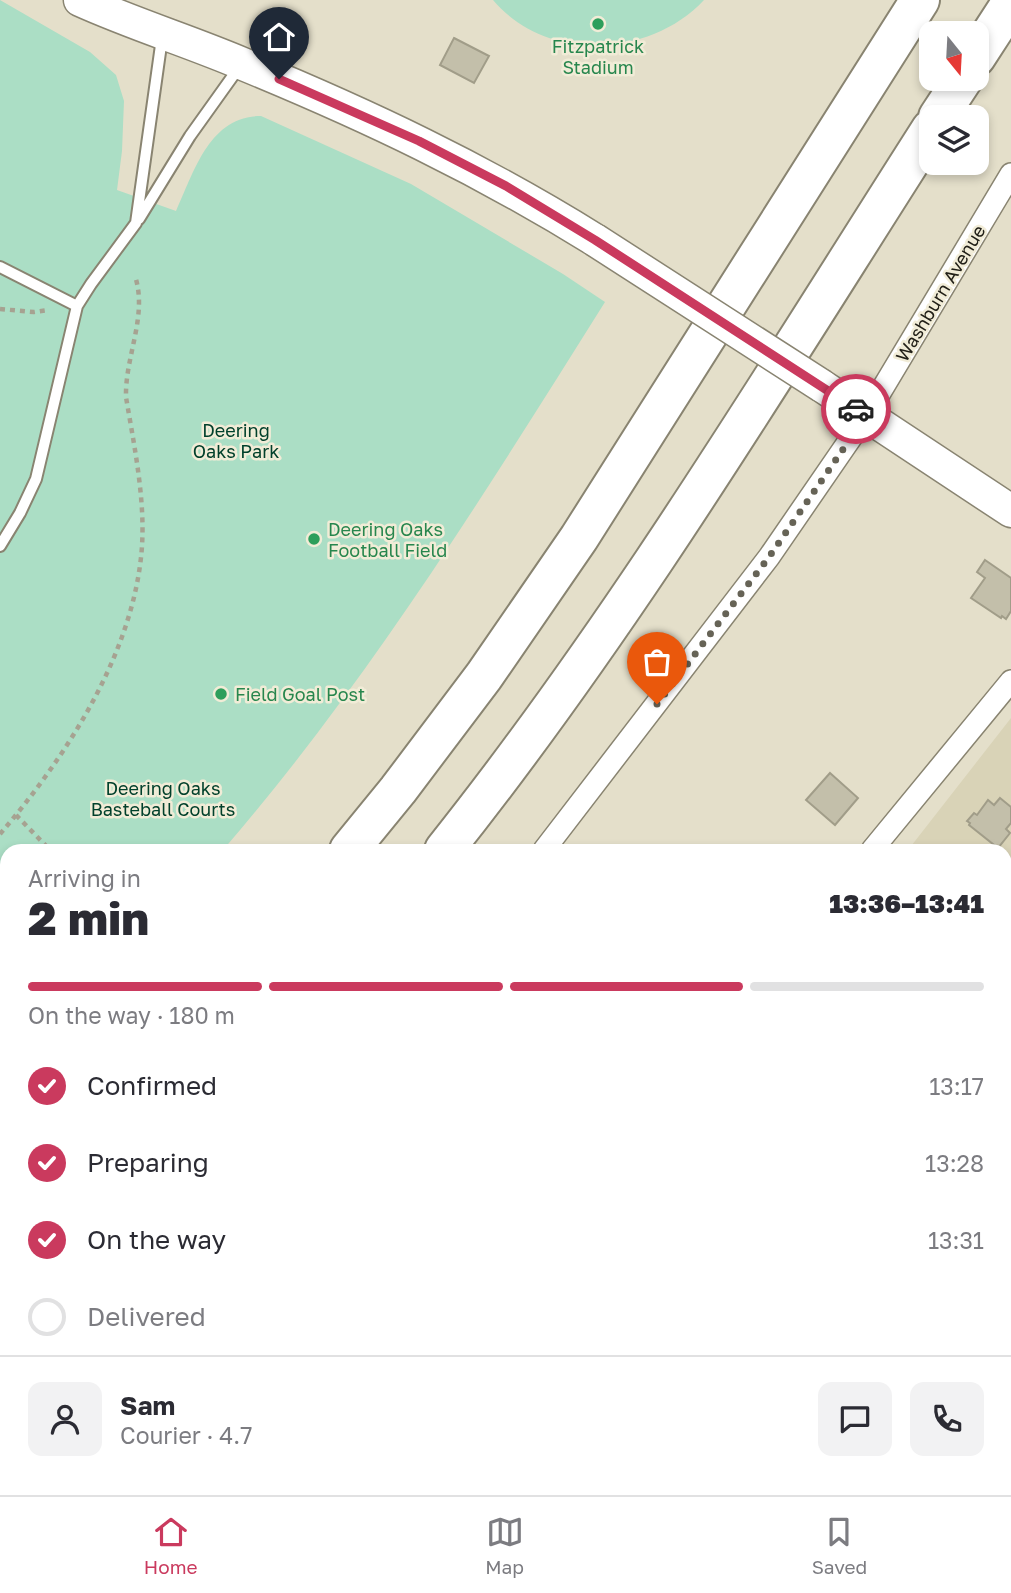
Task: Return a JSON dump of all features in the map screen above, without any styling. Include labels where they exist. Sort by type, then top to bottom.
[{"type":"highway","points":[[354,844],[484,676],[579,538],[920,0]]},
{"type":"highway","points":[[989,37],[1011,3]]},
{"type":"highway","points":[[449,844],[507,771],[646,575],[919,148]]},
{"type":"main road","points":[[80,0],[242,63],[419,141],[506,186],[822,386],[1011,511]]},
{"type":"street","name":"Washburn Avenue","points":[[549,844],[769,557],[866,416],[1011,174]]},
{"type":"street","points":[[877,844],[1011,681]]},
{"type":"lane","points":[[136,223],[163,32]]},
{"type":"lane","points":[[0,546],[36,479],[77,306],[90,284],[136,223],[190,136],[242,63]]},
{"type":"lane","points":[[0,267],[77,306]]},
{"type":"path","points":[[0,834],[55,763],[79,724],[113,660],[131,610],[142,545],[141,502],[126,397],[126,383],[140,313],[140,292],[135,276]]},
{"type":"path","points":[[0,309],[34,312],[77,306]]},
{"type":"path","points":[[16,815],[44,844]]},
{"type":"shaded area","points":[[1011,718],[1011,844],[913,844]]},
{"type":"green space","name":"Deering Oaks Park","points":[[0,0],[90,52],[116,75],[124,101],[117,190],[176,211],[197,164],[216,136],[228,125],[243,118],[261,116],[411,184],[605,302],[516,444],[377,652],[328,720],[228,844],[0,844]]},
{"type":"green space","name":"Fitzpatrick Stadium","points":[[493,0],[704,0],[682,19],[656,33],[627,42],[598,45],[569,43],[541,35],[515,20]]},
{"type":"building","points":[[454,38],[489,56],[474,83],[440,65]]},
{"type":"building","points":[[985,560],[1011,578],[1011,611],[1006,619],[971,598],[985,578],[977,572]]},
{"type":"building","points":[[830,773],[858,798],[835,825],[806,800]]},
{"type":"building","points":[[1000,798],[1011,807],[1011,823],[1006,829],[1010,833],[1001,844],[993,844],[967,821],[974,813],[977,815],[988,800],[994,805]]},
{"type":"way so far","points":[[657,704],[769,557],[829,471],[866,416],[856,409]]},
{"type":"place","name":"Fitzpatrick Stadium","points":[[598,24]]},
{"type":"place","name":"Deering Oaks Football Field","points":[[314,539]]},
{"type":"place","name":"Field Goal Post","points":[[221,694]]},
{"type":"route","points":[[279,79],[419,141],[506,186],[595,240],[856,409]]},
{"type":"park label","name":"Deering Oaks Basteball Courts","points":[[163,798]]}]
